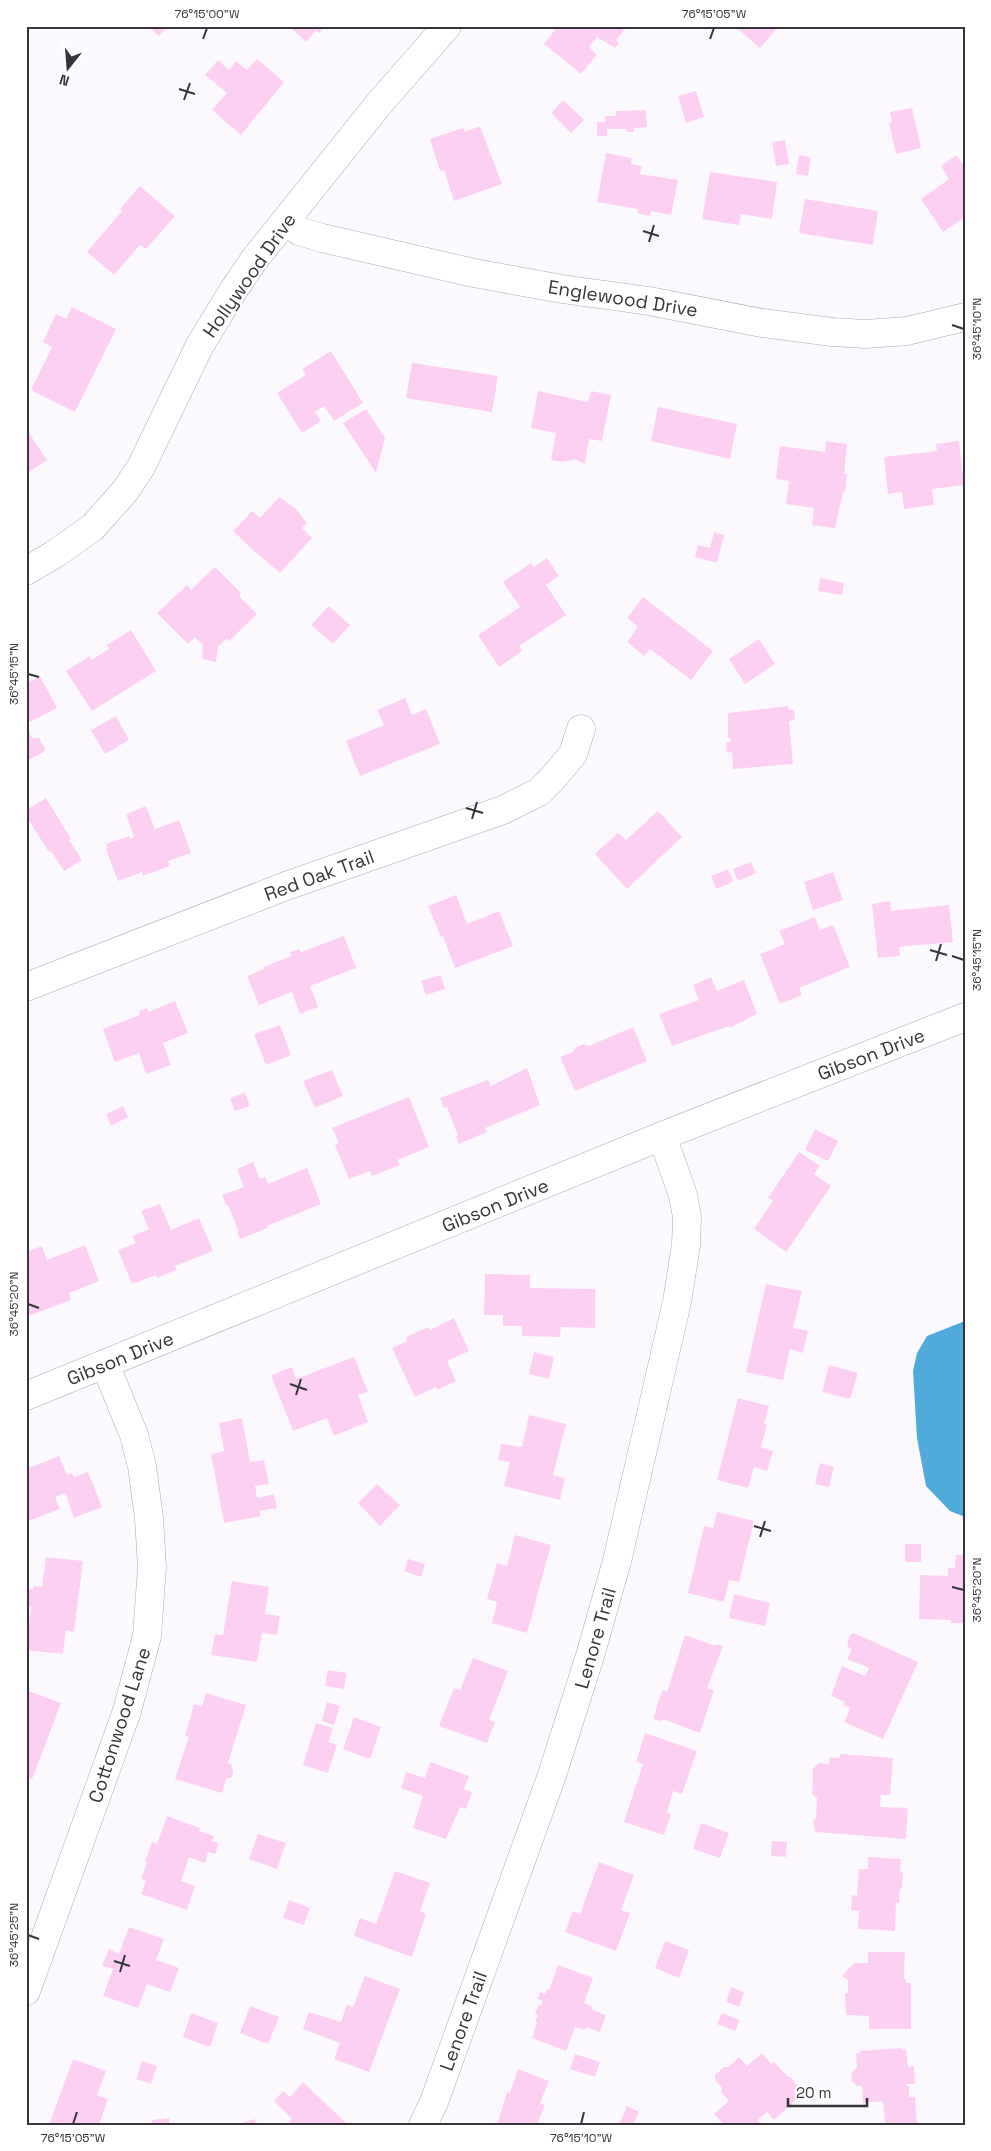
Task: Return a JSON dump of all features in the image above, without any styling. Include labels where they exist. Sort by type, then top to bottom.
[{"type":"street","name":"Hollywood Drive","points":[[26,570],[55,554],[93,528],[125,491],[141,467],[200,344],[233,291],[378,105],[447,26]]},
{"type":"street","name":"Englewood Drive","points":[[286,221],[299,231],[322,238],[474,273],[562,289],[649,301],[770,324],[832,332],[866,334],[907,331],[965,316]]},
{"type":"street","name":"Red Oak Trail","points":[[26,987],[286,886],[503,810],[538,792],[553,778],[573,754],[582,729]]},
{"type":"street","name":"Gibson Drive","points":[[26,1396],[662,1136],[965,1017]]},
{"type":"street","name":"Lenore Trail","points":[[423,2125],[437,2092],[552,1775],[590,1656],[617,1561],[677,1302],[686,1245],[687,1217],[683,1195],[662,1136]]},
{"type":"street","name":"Cottonwood Lane","points":[[26,1991],[127,1711],[147,1636],[152,1567],[149,1518],[143,1475],[134,1435],[105,1364]]},
{"type":"water","points":[[965,1321],[965,1517],[950,1511],[926,1486],[917,1438],[913,1371],[917,1353],[927,1336]]},
{"type":"building","points":[[148,26],[168,26],[159,36]]},
{"type":"building","points":[[289,26],[324,26],[319,33],[316,30],[306,42]]},
{"type":"building","points":[[558,26],[620,26],[624,30],[616,40],[619,43],[615,48],[597,37],[589,47],[597,55],[581,74],[544,44]]},
{"type":"building","points":[[741,26],[779,26],[760,48],[738,29]]},
{"type":"building","points":[[257,59],[284,82],[241,135],[212,110],[227,93],[205,75],[218,60],[229,70],[236,61],[247,70]]},
{"type":"building","points":[[696,91],[704,117],[686,123],[678,96]]},
{"type":"building","points":[[563,100],[584,120],[571,133],[551,113]]},
{"type":"building","points":[[912,108],[921,148],[896,154],[889,123],[892,122],[890,112]]},
{"type":"building","points":[[646,110],[647,127],[634,128],[634,132],[627,132],[626,129],[607,129],[607,136],[597,136],[597,122],[605,122],[605,116],[616,116],[616,111]]},
{"type":"building","points":[[480,126],[502,184],[454,201],[444,170],[440,171],[430,139],[463,128],[465,132]]},
{"type":"building","points":[[785,140],[789,164],[776,166],[772,142]]},
{"type":"building","points":[[606,153],[632,158],[631,164],[642,166],[640,174],[678,180],[671,215],[651,211],[650,216],[637,213],[638,209],[597,202]]},
{"type":"building","points":[[799,155],[811,157],[808,176],[796,174]]},
{"type":"building","points":[[956,155],[965,167],[965,217],[943,232],[921,199],[949,179],[941,166]]},
{"type":"building","points":[[710,172],[777,182],[772,219],[741,214],[739,225],[702,219]]},
{"type":"building","points":[[140,186],[175,216],[146,249],[140,245],[114,275],[87,252],[122,211],[120,209]]},
{"type":"building","points":[[805,199],[878,211],[873,245],[799,233]]},
{"type":"building","points":[[72,307],[116,329],[75,412],[31,390],[52,347],[43,342],[56,314],[66,319]]},
{"type":"building","points":[[331,351],[363,403],[334,421],[324,406],[315,412],[321,421],[302,433],[277,393],[306,375],[302,369]]},
{"type":"building","points":[[412,363],[498,376],[492,412],[406,398]]},
{"type":"building","points":[[538,391],[588,402],[591,391],[611,395],[602,441],[589,439],[585,464],[575,459],[563,462],[551,460],[556,433],[531,428]]},
{"type":"building","points":[[658,407],[737,424],[730,459],[651,441]]},
{"type":"building","points":[[366,409],[385,438],[376,473],[343,423]]},
{"type":"building","points":[[26,429],[47,460],[26,474]]},
{"type":"building","points":[[826,441],[847,444],[844,474],[847,474],[845,492],[843,492],[835,528],[812,525],[814,508],[786,504],[789,481],[776,479],[780,446],[825,452]]},
{"type":"building","points":[[959,441],[964,485],[932,489],[934,505],[904,509],[902,492],[888,494],[884,457],[937,451],[936,444]]},
{"type":"building","points":[[279,497],[295,508],[307,523],[302,528],[312,538],[280,573],[233,531],[252,511],[260,518]]},
{"type":"building","points":[[714,532],[724,535],[717,563],[695,557],[698,545],[710,548]]},
{"type":"building","points":[[547,558],[559,576],[546,585],[566,615],[519,646],[522,651],[499,667],[478,635],[520,607],[503,582],[531,563],[534,567]]},
{"type":"building","points":[[215,567],[241,593],[239,596],[257,614],[229,641],[227,639],[218,646],[216,662],[202,659],[203,645],[195,637],[188,644],[157,613],[187,585],[191,590]]},
{"type":"building","points":[[820,578],[844,583],[842,595],[818,591]]},
{"type":"building","points":[[643,597],[713,651],[691,680],[650,649],[644,656],[627,642],[638,627],[627,618]]},
{"type":"building","points":[[329,606],[350,625],[333,644],[311,625]]},
{"type":"building","points":[[131,630],[156,671],[92,711],[66,671],[90,656],[91,660],[109,649],[107,645]]},
{"type":"building","points":[[759,639],[775,664],[745,684],[729,659]]},
{"type":"building","points":[[40,676],[57,708],[26,724],[26,683]]},
{"type":"building","points":[[405,698],[412,715],[426,709],[440,744],[360,776],[346,741],[384,725],[377,710]]},
{"type":"building","points":[[788,706],[789,710],[794,710],[795,720],[789,721],[793,764],[733,769],[732,752],[727,753],[726,742],[731,742],[730,738],[728,738],[728,713]]},
{"type":"building","points":[[116,716],[129,740],[105,754],[91,730]]},
{"type":"building","points":[[26,727],[32,738],[39,738],[45,749],[44,752],[26,761]]},
{"type":"building","points":[[46,798],[82,860],[64,871],[51,851],[49,852],[26,816],[26,810]]},
{"type":"building","points":[[146,806],[155,829],[179,820],[191,853],[168,861],[170,866],[143,876],[142,872],[118,881],[106,849],[108,848],[106,844],[129,836],[131,839],[134,837],[126,814]]},
{"type":"building","points":[[658,811],[682,837],[627,889],[595,854],[618,833],[626,840]]},
{"type":"building","points":[[751,862],[756,873],[738,881],[733,869]]},
{"type":"building","points":[[728,869],[733,882],[716,889],[711,876]]},
{"type":"building","points":[[833,872],[843,900],[813,910],[804,882]]},
{"type":"building","points":[[456,895],[467,924],[499,911],[513,946],[455,968],[443,936],[441,937],[428,906]]},
{"type":"building","points":[[890,901],[891,911],[949,905],[953,942],[899,947],[900,956],[878,958],[872,904]]},
{"type":"building","points":[[815,917],[820,930],[833,925],[850,967],[799,988],[802,995],[780,1004],[760,954],[785,944],[779,931]]},
{"type":"building","points":[[344,936],[356,968],[310,986],[318,1007],[300,1014],[292,992],[259,1005],[247,976],[264,969],[263,967],[292,956],[290,952],[299,949],[301,952]]},
{"type":"building","points":[[441,975],[445,989],[426,995],[421,981]]},
{"type":"building","points":[[711,977],[717,991],[744,980],[757,1014],[730,1028],[729,1026],[672,1046],[659,1014],[699,1000],[693,985]]},
{"type":"building","points":[[175,1001],[188,1033],[163,1043],[171,1065],[146,1074],[139,1053],[115,1062],[103,1029],[140,1015],[139,1011],[147,1008],[148,1012]]},
{"type":"building","points":[[280,1025],[291,1055],[266,1065],[254,1034]]},
{"type":"building","points":[[633,1027],[647,1061],[575,1091],[560,1057],[573,1052],[575,1048],[584,1044],[589,1046]]},
{"type":"building","points":[[527,1068],[540,1105],[485,1128],[487,1132],[459,1144],[456,1136],[458,1136],[447,1107],[444,1108],[440,1098],[488,1080],[491,1086]]},
{"type":"building","points":[[332,1070],[343,1096],[315,1108],[303,1081]]},
{"type":"building","points":[[245,1092],[250,1106],[235,1111],[230,1098]]},
{"type":"building","points":[[409,1097],[429,1147],[397,1160],[400,1165],[372,1176],[370,1171],[349,1179],[335,1145],[339,1143],[332,1128]]},
{"type":"building","points":[[123,1106],[128,1117],[111,1126],[106,1114]]},
{"type":"building","points":[[815,1129],[838,1141],[828,1161],[805,1150]]},
{"type":"building","points":[[799,1152],[820,1166],[814,1174],[831,1186],[786,1252],[754,1229],[773,1201],[768,1198]]},
{"type":"building","points":[[253,1162],[260,1179],[265,1177],[268,1184],[307,1168],[321,1204],[240,1239],[228,1205],[226,1205],[222,1195],[244,1187],[237,1169]]},
{"type":"building","points":[[160,1204],[171,1230],[199,1218],[213,1251],[175,1266],[176,1270],[157,1278],[156,1275],[132,1284],[118,1250],[136,1243],[132,1236],[149,1229],[141,1211]]},
{"type":"building","points":[[85,1245],[99,1281],[69,1293],[71,1300],[26,1317],[26,1252],[42,1246],[47,1260]]},
{"type":"building","points":[[485,1274],[530,1275],[530,1288],[595,1289],[595,1328],[561,1327],[560,1337],[522,1336],[522,1326],[503,1326],[503,1315],[484,1315]]},
{"type":"building","points":[[766,1284],[802,1291],[793,1328],[808,1331],[803,1353],[790,1349],[783,1380],[746,1372]]},
{"type":"building","points":[[454,1318],[469,1351],[447,1361],[456,1381],[437,1390],[436,1387],[415,1397],[392,1348],[407,1341],[406,1337],[428,1327],[430,1330]]},
{"type":"building","points":[[534,1352],[554,1357],[549,1379],[529,1374]]},
{"type":"building","points":[[354,1357],[368,1392],[358,1395],[368,1422],[334,1436],[327,1418],[293,1431],[271,1375],[292,1367],[296,1379]]},
{"type":"building","points":[[829,1365],[858,1373],[850,1399],[822,1392]]},
{"type":"building","points":[[738,1398],[769,1406],[764,1424],[767,1425],[761,1447],[773,1451],[767,1471],[754,1467],[748,1488],[717,1480]]},
{"type":"building","points":[[529,1415],[566,1424],[553,1475],[565,1478],[560,1500],[504,1486],[510,1462],[498,1460],[501,1444],[522,1447]]},
{"type":"building","points":[[242,1418],[250,1462],[264,1460],[269,1484],[255,1486],[257,1498],[274,1494],[277,1508],[259,1511],[261,1516],[224,1523],[211,1454],[224,1451],[219,1423]]},
{"type":"building","points":[[59,1456],[67,1475],[72,1473],[74,1477],[88,1472],[102,1507],[74,1518],[65,1493],[55,1497],[60,1509],[26,1522],[26,1469]]},
{"type":"building","points":[[820,1463],[834,1467],[829,1487],[815,1484]]},
{"type":"building","points":[[377,1484],[400,1505],[380,1526],[358,1503]]},
{"type":"building","points":[[717,1512],[754,1521],[739,1582],[729,1580],[724,1602],[688,1593],[704,1526],[713,1528]]},
{"type":"building","points":[[515,1535],[551,1545],[527,1633],[492,1623],[497,1602],[487,1599],[497,1563],[507,1566]]},
{"type":"building","points":[[905,1544],[921,1544],[921,1562],[905,1562]]},
{"type":"building","points":[[956,1555],[965,1555],[965,1623],[951,1623],[951,1620],[919,1619],[920,1575],[948,1576],[948,1568],[955,1568]]},
{"type":"building","points":[[46,1557],[83,1561],[74,1632],[66,1630],[63,1654],[26,1650],[31,1607],[26,1607],[26,1588],[33,1589],[33,1586],[42,1587]]},
{"type":"building","points":[[408,1559],[425,1564],[421,1577],[404,1571]]},
{"type":"building","points":[[232,1581],[269,1587],[265,1614],[280,1616],[277,1635],[262,1633],[257,1662],[211,1655],[215,1634],[223,1635]]},
{"type":"building","points":[[734,1594],[770,1603],[765,1626],[729,1618]]},
{"type":"building","points":[[854,1633],[918,1662],[883,1739],[844,1722],[850,1708],[843,1705],[845,1702],[831,1696],[842,1666],[865,1676],[869,1668],[847,1659],[852,1649],[849,1648],[847,1643],[850,1635]]},
{"type":"building","points":[[685,1635],[715,1646],[716,1644],[723,1646],[707,1688],[714,1690],[700,1733],[663,1719],[662,1721],[653,1719],[662,1690],[667,1692]]},
{"type":"building","points":[[473,1658],[508,1671],[489,1720],[495,1722],[487,1743],[439,1726],[454,1688],[460,1690]]},
{"type":"building","points":[[328,1670],[347,1673],[344,1689],[325,1686]]},
{"type":"building","points":[[26,1690],[61,1703],[32,1779],[26,1777]]},
{"type":"building","points":[[206,1693],[246,1705],[228,1763],[231,1764],[233,1771],[232,1777],[226,1779],[222,1793],[175,1779],[189,1737],[185,1736],[194,1704],[202,1706]]},
{"type":"building","points":[[327,1702],[340,1706],[334,1725],[322,1721]]},
{"type":"building","points":[[354,1717],[381,1727],[370,1759],[343,1749]]},
{"type":"building","points":[[316,1723],[333,1728],[328,1742],[337,1745],[328,1773],[303,1765]]},
{"type":"building","points":[[645,1733],[697,1751],[682,1794],[673,1791],[667,1812],[671,1814],[664,1835],[624,1822],[643,1764],[636,1762]]},
{"type":"building","points":[[840,1754],[893,1758],[890,1795],[881,1795],[880,1807],[908,1808],[906,1839],[815,1832],[813,1821],[816,1818],[817,1798],[812,1794],[813,1769],[819,1763],[829,1764],[830,1757],[840,1758]]},
{"type":"building","points":[[430,1762],[469,1776],[464,1789],[472,1792],[466,1809],[460,1807],[446,1839],[413,1828],[423,1796],[401,1788],[406,1772],[425,1778]]},
{"type":"building","points":[[167,1816],[200,1828],[199,1831],[214,1836],[212,1841],[219,1843],[215,1854],[208,1852],[205,1863],[189,1857],[181,1881],[195,1886],[187,1910],[141,1894],[146,1880],[141,1879],[147,1863],[145,1862],[152,1842],[157,1844]]},
{"type":"building","points":[[701,1823],[729,1833],[720,1858],[693,1849]]},
{"type":"building","points":[[258,1834],[286,1843],[277,1869],[249,1859]]},
{"type":"building","points":[[772,1841],[787,1842],[786,1857],[771,1856]]},
{"type":"building","points":[[868,1857],[901,1859],[900,1871],[903,1872],[902,1889],[900,1888],[899,1903],[896,1903],[895,1931],[858,1929],[859,1911],[851,1910],[852,1895],[857,1896],[859,1869],[868,1869]]},
{"type":"building","points":[[599,1862],[634,1875],[621,1910],[630,1913],[616,1951],[565,1932],[573,1911],[580,1914]]},
{"type":"building","points":[[395,1871],[430,1883],[420,1911],[426,1914],[412,1957],[354,1936],[360,1918],[376,1924]]},
{"type":"building","points":[[289,1900],[310,1908],[304,1925],[283,1918]]},
{"type":"building","points":[[129,1927],[164,1939],[156,1960],[179,1968],[170,1992],[147,1984],[138,2008],[103,1996],[113,1969],[102,1966],[109,1949],[119,1954]]},
{"type":"building","points":[[665,1941],[689,1950],[679,1978],[655,1968]]},
{"type":"building","points":[[868,1952],[905,1952],[904,1979],[906,1979],[906,1983],[911,1983],[911,2029],[869,2029],[869,2016],[846,2015],[845,1993],[848,1993],[848,1980],[842,1976],[854,1963],[868,1963]]},
{"type":"building","points":[[558,1965],[593,1978],[584,2003],[593,2007],[592,2010],[606,2015],[600,2032],[586,2027],[585,2030],[575,2027],[566,2051],[532,2038],[538,2015],[535,2014],[538,2005],[541,2006],[543,2001],[538,1999],[540,1992],[545,1994],[547,1989],[549,1990]]},
{"type":"building","points":[[365,1976],[400,1989],[369,2072],[334,2059],[340,2043],[303,2029],[309,2012],[341,2022],[347,2004],[353,2007]]},
{"type":"building","points":[[731,1987],[744,1992],[739,2007],[726,2002]]},
{"type":"building","points":[[250,2006],[279,2017],[268,2044],[240,2033]]},
{"type":"building","points":[[191,2013],[218,2023],[210,2047],[183,2037]]},
{"type":"building","points":[[722,2013],[740,2020],[735,2031],[717,2024]]},
{"type":"building","points":[[901,2048],[901,2050],[906,2049],[908,2067],[914,2066],[915,2084],[905,2084],[909,2087],[909,2097],[915,2097],[917,2125],[885,2125],[883,2101],[863,2103],[862,2086],[857,2086],[852,2081],[851,2074],[857,2067],[856,2054],[860,2053],[860,2051]]},
{"type":"building","points":[[762,2053],[771,2064],[774,2062],[788,2077],[791,2077],[803,2094],[774,2120],[767,2112],[758,2120],[762,2125],[724,2125],[714,2114],[729,2101],[721,2092],[722,2088],[715,2080],[715,2075],[739,2057],[747,2066]]},
{"type":"building","points":[[575,2054],[600,2062],[595,2077],[570,2069]]},
{"type":"building","points":[[73,2059],[106,2071],[97,2095],[108,2099],[99,2125],[49,2125]]},
{"type":"building","points":[[142,2061],[157,2066],[151,2084],[136,2079]]},
{"type":"building","points":[[518,2069],[549,2081],[540,2103],[545,2105],[538,2122],[545,2125],[497,2125],[507,2092],[510,2093]]},
{"type":"building","points":[[303,2082],[346,2123],[345,2125],[287,2125],[292,2119],[274,2101],[283,2091],[290,2097]]},
{"type":"building","points":[[627,2106],[639,2112],[633,2125],[619,2125]]},
{"type":"building","points":[[169,2118],[170,2125],[153,2125],[152,2120]]},
{"type":"building","points":[[255,2119],[256,2125],[245,2125],[244,2122]]}]
